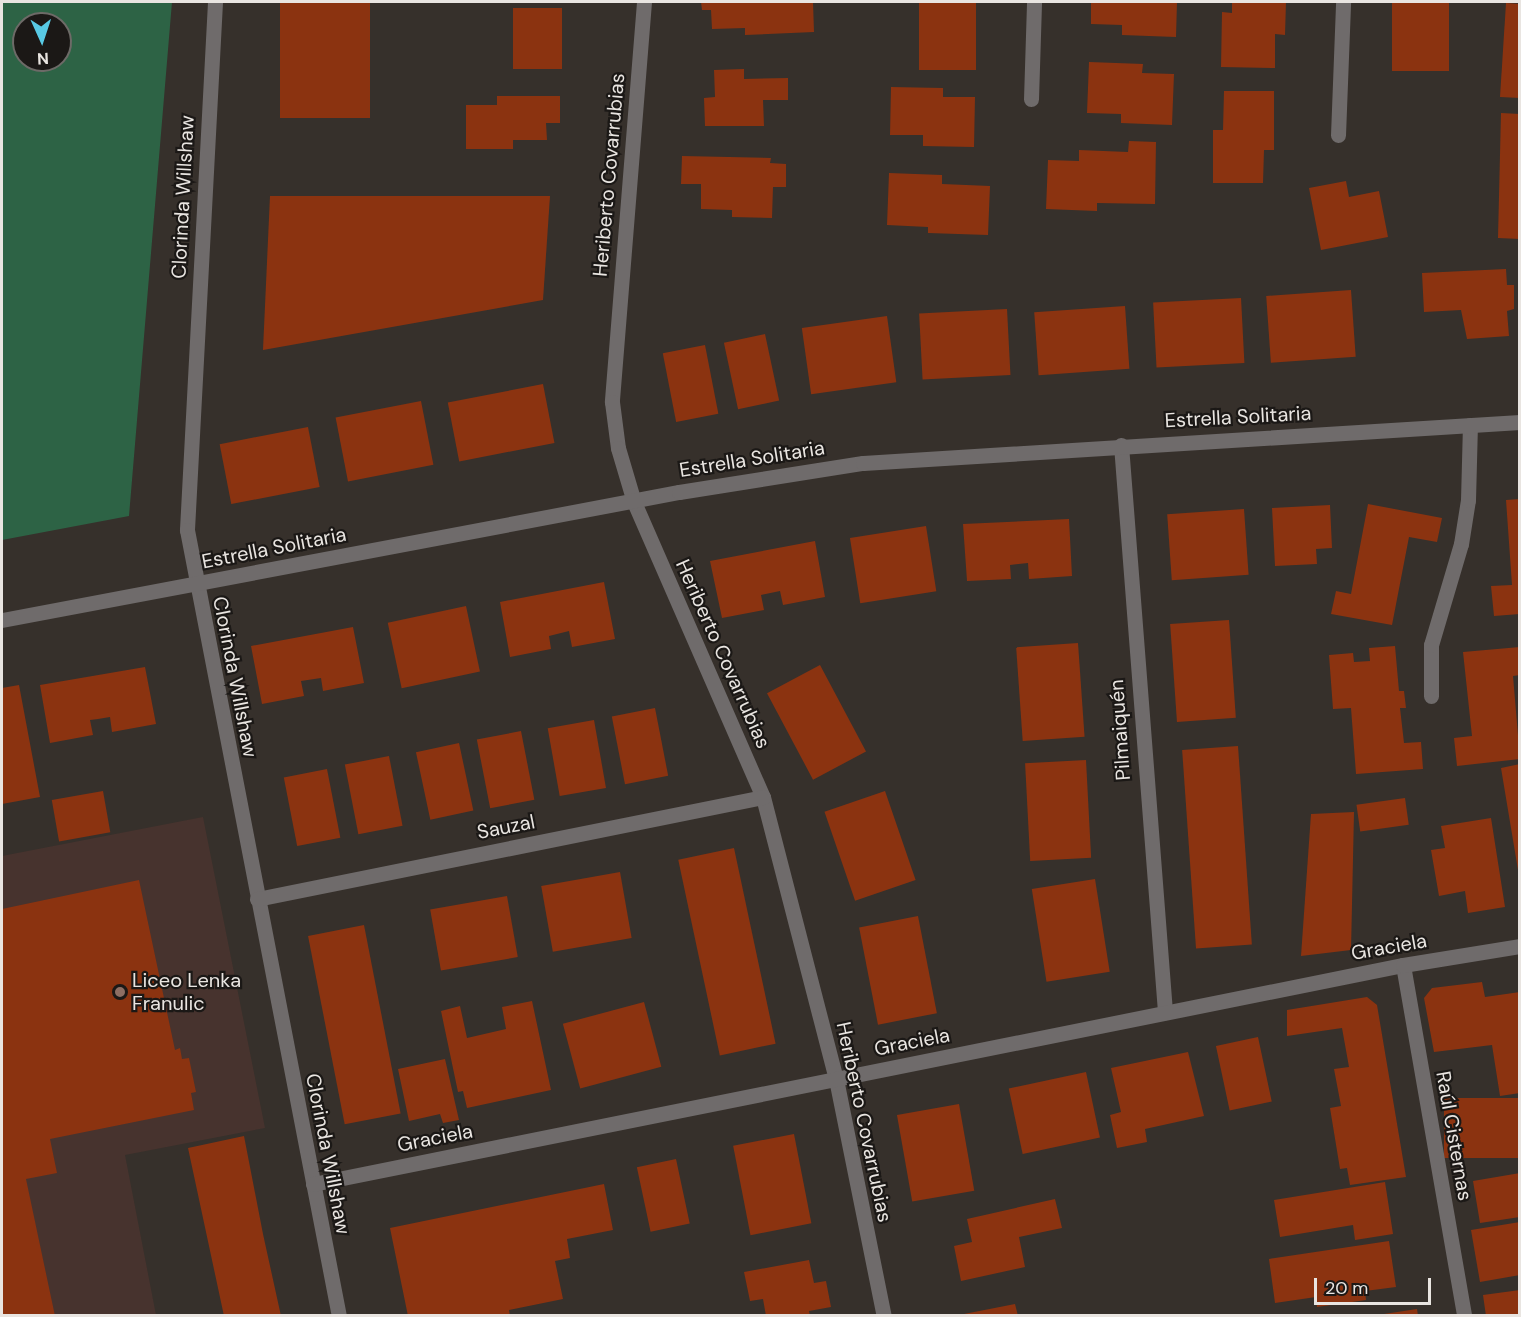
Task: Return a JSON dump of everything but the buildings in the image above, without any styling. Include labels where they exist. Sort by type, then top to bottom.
[{"type":"street","name":"Clorinda Willshaw","points":[[215,2],[187,530],[195,584],[339,1316]]},
{"type":"street","name":"Heriberto Covarrubias","points":[[644,2],[612,402],[618,448],[633,502],[763,797],[836,1079],[884,1316]]},
{"type":"street","points":[[1031,99],[1034,2]]},
{"type":"street","points":[[1338,135],[1343,2]]},
{"type":"street","name":"Estrella Solitaria","points":[[2,620],[633,502],[863,463],[1121,445],[1520,422]]},
{"type":"street","points":[[1431,696],[1431,645],[1461,544],[1468,500],[1470,425]]},
{"type":"street","name":"Pilmaiquén","points":[[1121,445],[1165,1012]]},
{"type":"street","name":"Sauzal","points":[[257,899],[763,797]]},
{"type":"street","name":"Graciela","points":[[313,1184],[1403,965],[1520,946]]},
{"type":"street","name":"Raúl Cisternas","points":[[1403,965],[1464,1316]]},
{"type":"shaded area","name":"Liceo Lenka Franulic","points":[[203,817],[265,1128],[125,1155],[156,1315],[2,1316],[2,856]]},
{"type":"green space","points":[[2,2],[172,2],[129,516],[2,540]]},
{"type":"place","name":"Liceo Lenka Franulic","points":[[120,992]]}]
